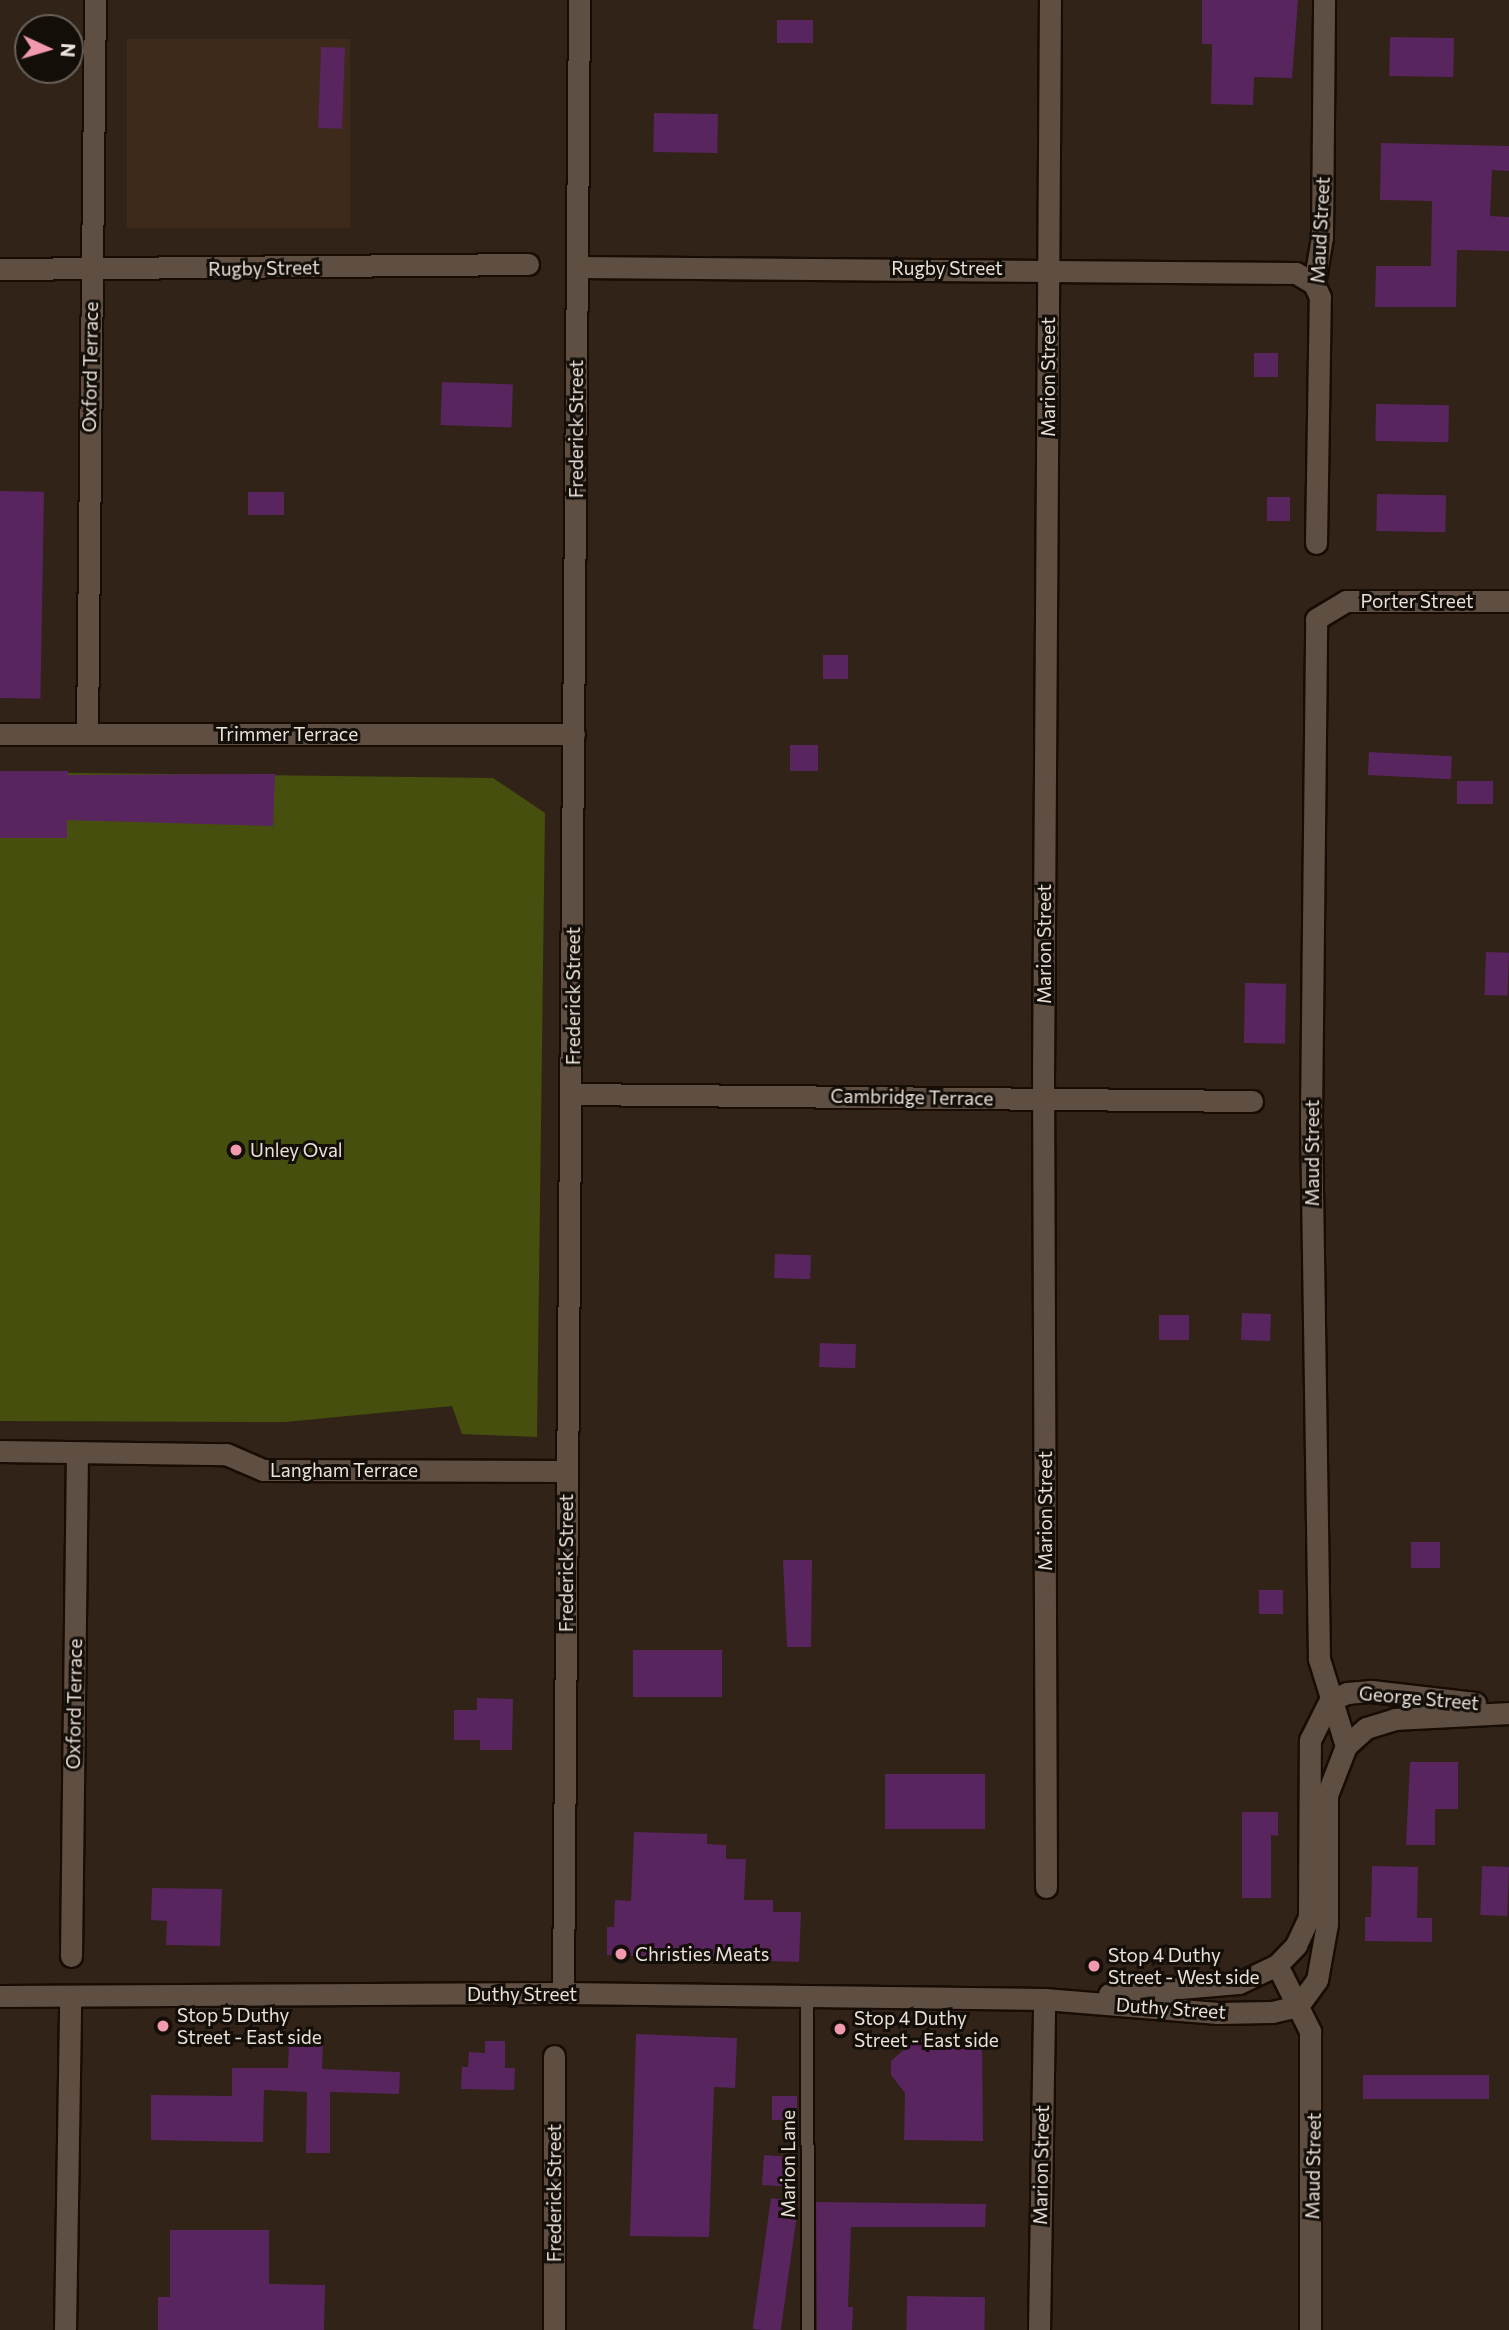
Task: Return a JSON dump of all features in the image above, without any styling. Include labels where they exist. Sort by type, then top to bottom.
[{"type":"street","name":"Oxford Terrace","points":[[87,734],[95,0]]},
{"type":"street","name":"Frederick Street","points":[[564,1993],[579,0]]},
{"type":"street","name":"Marion Street","points":[[1046,1887],[1043,1099],[1050,0]]},
{"type":"street","name":"Maud Street","points":[[1316,542],[1320,297],[1314,284],[1322,237],[1324,0]]},
{"type":"street","name":"Rugby Street","points":[[0,269],[91,271],[528,264]]},
{"type":"street","name":"Rugby Street","points":[[577,267],[1048,268],[1296,273],[1314,284]]},
{"type":"street","name":"Porter Street","points":[[1327,609],[1346,601],[1509,601]]},
{"type":"street","name":"Maud Street","points":[[1327,609],[1315,619],[1311,1118],[1319,1659],[1346,1746]]},
{"type":"street","name":"Trimmer Terrace","points":[[0,734],[574,734]]},
{"type":"street","name":"Cambridge Terrace","points":[[572,1094],[1252,1101]]},
{"type":"street","name":"Langham Terrace","points":[[0,1451],[226,1454],[263,1470],[566,1471]]},
{"type":"street","name":"Oxford Terrace","points":[[71,1956],[77,1453]]},
{"type":"street","name":"George Street","points":[[1330,1700],[1346,1693],[1371,1691],[1509,1706]]},
{"type":"street","points":[[1277,1965],[1297,1945],[1309,1917],[1310,1740],[1330,1700]]},
{"type":"street","name":"George Street","points":[[1346,1746],[1366,1728],[1395,1719],[1509,1713]]},
{"type":"street","points":[[1298,2006],[1317,1980],[1326,1946],[1327,1794],[1346,1746]]},
{"type":"street","name":"Maud Street","points":[[1277,1965],[1310,2031],[1314,2100],[1310,2330]]},
{"type":"street","name":"Duthy Street","points":[[1044,1999],[1239,1983],[1277,1965]]},
{"type":"street","name":"Duthy Street","points":[[0,1996],[564,1993],[807,1999],[1044,1999],[1217,2013],[1272,2012],[1298,2006]]},
{"type":"street","points":[[65,2330],[70,1997]]},
{"type":"street","name":"Marion Street","points":[[1039,2330],[1044,1999]]},
{"type":"street","name":"Frederick Street","points":[[554,2056],[554,2330]]},
{"type":"lane","name":"Marion Lane","points":[[807,1999],[808,2330]]},
{"type":"shaded area","points":[[127,39],[350,39],[350,228],[127,228]]},
{"type":"green space","name":"Unley Oval","points":[[0,772],[493,778],[545,813],[537,1437],[462,1434],[452,1406],[285,1422],[0,1421]]},
{"type":"building","points":[[1202,0],[1298,0],[1292,78],[1254,77],[1253,105],[1211,104],[1212,44],[1202,44]]},
{"type":"building","points":[[777,20],[813,20],[813,43],[777,43]]},
{"type":"building","points":[[1390,37],[1454,38],[1453,77],[1389,76]]},
{"type":"building","points":[[321,47],[345,48],[342,129],[318,128]]},
{"type":"building","points":[[654,113],[718,114],[717,153],[653,152]]},
{"type":"building","points":[[1381,143],[1509,146],[1509,171],[1492,170],[1490,216],[1509,217],[1509,251],[1457,250],[1456,307],[1375,307],[1376,266],[1431,266],[1432,201],[1380,200]]},
{"type":"building","points":[[1254,353],[1278,353],[1278,377],[1254,377]]},
{"type":"building","points":[[442,382],[513,384],[511,427],[440,425]]},
{"type":"building","points":[[1376,404],[1449,405],[1448,442],[1375,441]]},
{"type":"building","points":[[0,491],[44,492],[40,699],[0,698]]},
{"type":"building","points":[[248,492],[284,492],[284,515],[248,515]]},
{"type":"building","points":[[1377,494],[1446,495],[1445,532],[1376,531]]},
{"type":"building","points":[[1267,497],[1290,497],[1290,521],[1267,521]]},
{"type":"building","points":[[823,655],[848,655],[848,679],[823,679]]},
{"type":"building","points":[[790,745],[818,745],[818,771],[790,771]]},
{"type":"building","points":[[1369,752],[1452,756],[1451,779],[1368,775]]},
{"type":"building","points":[[0,771],[68,771],[68,775],[275,774],[273,826],[67,820],[67,838],[0,838]]},
{"type":"building","points":[[1457,781],[1493,781],[1493,804],[1457,804]]},
{"type":"building","points":[[1486,952],[1509,953],[1507,996],[1484,995]]},
{"type":"building","points":[[1245,983],[1286,984],[1285,1044],[1244,1043]]},
{"type":"building","points":[[775,1254],[811,1255],[810,1279],[774,1278]]},
{"type":"building","points":[[1242,1313],[1271,1314],[1270,1341],[1241,1340]]},
{"type":"building","points":[[1159,1315],[1189,1315],[1189,1340],[1159,1340]]},
{"type":"building","points":[[820,1343],[856,1344],[855,1368],[819,1367]]},
{"type":"building","points":[[1411,1542],[1440,1542],[1440,1568],[1411,1568]]},
{"type":"building","points":[[783,1560],[812,1560],[811,1647],[787,1647]]},
{"type":"building","points":[[1259,1590],[1283,1590],[1283,1614],[1259,1614]]},
{"type":"building","points":[[633,1650],[722,1650],[722,1697],[633,1697]]},
{"type":"building","points":[[477,1698],[513,1699],[512,1750],[480,1750],[480,1740],[454,1740],[454,1710],[477,1710]]},
{"type":"building","points":[[1410,1762],[1458,1762],[1458,1809],[1435,1809],[1435,1845],[1406,1845]]},
{"type":"building","points":[[885,1774],[985,1774],[985,1829],[885,1829]]},
{"type":"building","points":[[1242,1812],[1278,1812],[1278,1836],[1271,1835],[1271,1898],[1242,1898]]},
{"type":"building","points":[[634,1832],[707,1834],[707,1844],[726,1845],[726,1859],[746,1859],[744,1900],[773,1900],[773,1912],[801,1912],[799,1962],[607,1955],[607,1927],[614,1927],[615,1900],[631,1901]]},
{"type":"building","points":[[1372,1866],[1418,1867],[1417,1918],[1432,1918],[1432,1942],[1365,1941],[1365,1917],[1371,1917]]},
{"type":"building","points":[[1482,1866],[1509,1867],[1507,1916],[1480,1915]]},
{"type":"building","points":[[152,1888],[222,1889],[220,1946],[166,1945],[167,1921],[151,1920]]},
{"type":"building","points":[[636,2034],[737,2038],[735,2088],[714,2087],[709,2237],[630,2236]]},
{"type":"building","points":[[289,2040],[323,2041],[322,2069],[400,2072],[399,2094],[330,2092],[330,2153],[306,2153],[307,2092],[264,2090],[263,2142],[151,2140],[151,2095],[232,2096],[232,2068],[288,2068]]},
{"type":"building","points":[[915,2040],[982,2041],[983,2141],[904,2140],[905,2093],[891,2075],[891,2061]]},
{"type":"building","points":[[485,2041],[505,2041],[505,2068],[515,2068],[514,2090],[461,2089],[462,2067],[468,2067],[469,2052],[485,2053]]},
{"type":"building","points":[[1363,2075],[1489,2075],[1489,2099],[1363,2099]]},
{"type":"building","points":[[772,2096],[797,2096],[797,2120],[772,2120]]},
{"type":"building","points":[[764,2155],[791,2157],[789,2187],[762,2185]]},
{"type":"building","points":[[771,2198],[799,2202],[781,2330],[753,2329]]},
{"type":"building","points":[[816,2202],[986,2204],[985,2227],[851,2227],[848,2307],[853,2307],[852,2330],[817,2330]]},
{"type":"building","points":[[170,2230],[269,2230],[269,2284],[325,2285],[324,2330],[158,2330],[158,2297],[170,2297]]},
{"type":"building","points":[[907,2296],[985,2297],[984,2330],[906,2330]]},
{"type":"place","name":"Unley Oval","points":[[236,1150]]},
{"type":"place","name":"Christies Meats","points":[[621,1954]]},
{"type":"place","name":"Stop 4 Duthy Street - West side","points":[[1094,1966]]},
{"type":"place","name":"Stop 5 Duthy Street - East side","points":[[163,2026]]},
{"type":"place","name":"Stop 4 Duthy Street - East side","points":[[840,2029]]}]
